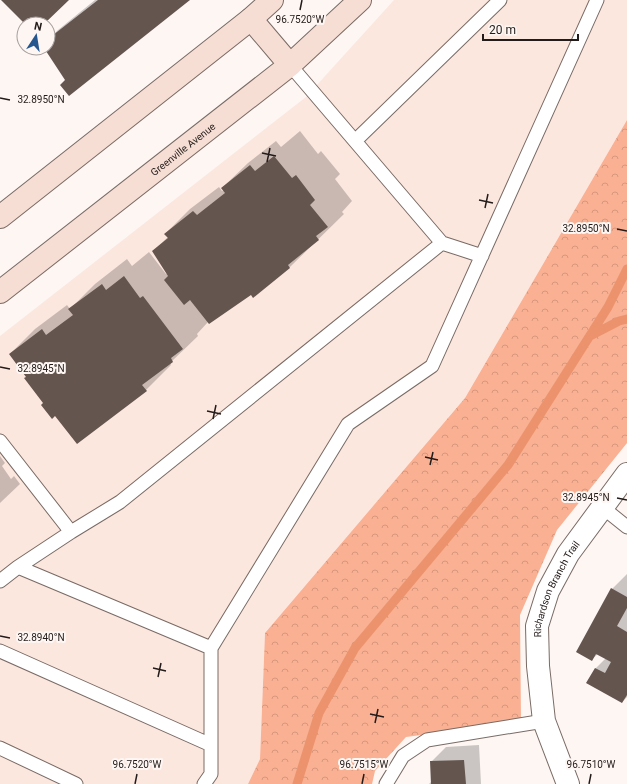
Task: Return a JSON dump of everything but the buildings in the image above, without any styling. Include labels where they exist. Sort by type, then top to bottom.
[{"type":"main road","points":[[0,217],[251,19],[272,0]]},
{"type":"main road","name":"Greenville Avenue","points":[[0,292],[290,65],[360,0]]},
{"type":"main road","points":[[251,19],[290,65]]},
{"type":"street","name":"Richardson Branch Trail","points":[[568,784],[544,721],[538,666],[537,626],[548,591],[568,554],[627,474]]},
{"type":"lane","points":[[355,141],[500,0]]},
{"type":"lane","points":[[204,784],[211,774],[211,648],[348,424],[432,366],[597,0]]},
{"type":"lane","points":[[290,65],[442,243],[482,256]]},
{"type":"lane","points":[[0,581],[18,567],[71,532],[120,502],[442,243]]},
{"type":"lane","points":[[0,441],[71,532]]},
{"type":"lane","points":[[602,507],[627,527]]},
{"type":"lane","points":[[18,567],[211,648]]},
{"type":"lane","points":[[0,651],[211,745]]},
{"type":"lane","points":[[386,784],[403,756],[428,740],[544,721]]},
{"type":"lane","points":[[0,748],[76,784]]},
{"type":"shaded area","points":[[394,0],[627,0],[627,120],[465,398],[265,633],[260,759],[248,784],[0,784],[0,336],[306,97]]},
{"type":"green space","points":[[627,120],[627,443],[557,530],[520,615],[521,722],[406,737],[375,771],[372,784],[248,784],[260,759],[265,633],[465,398]]},
{"type":"waterway","points":[[297,784],[319,713],[355,648],[508,465],[608,307],[627,269]]},
{"type":"waterway","points":[[590,336],[619,321],[627,319]]}]
